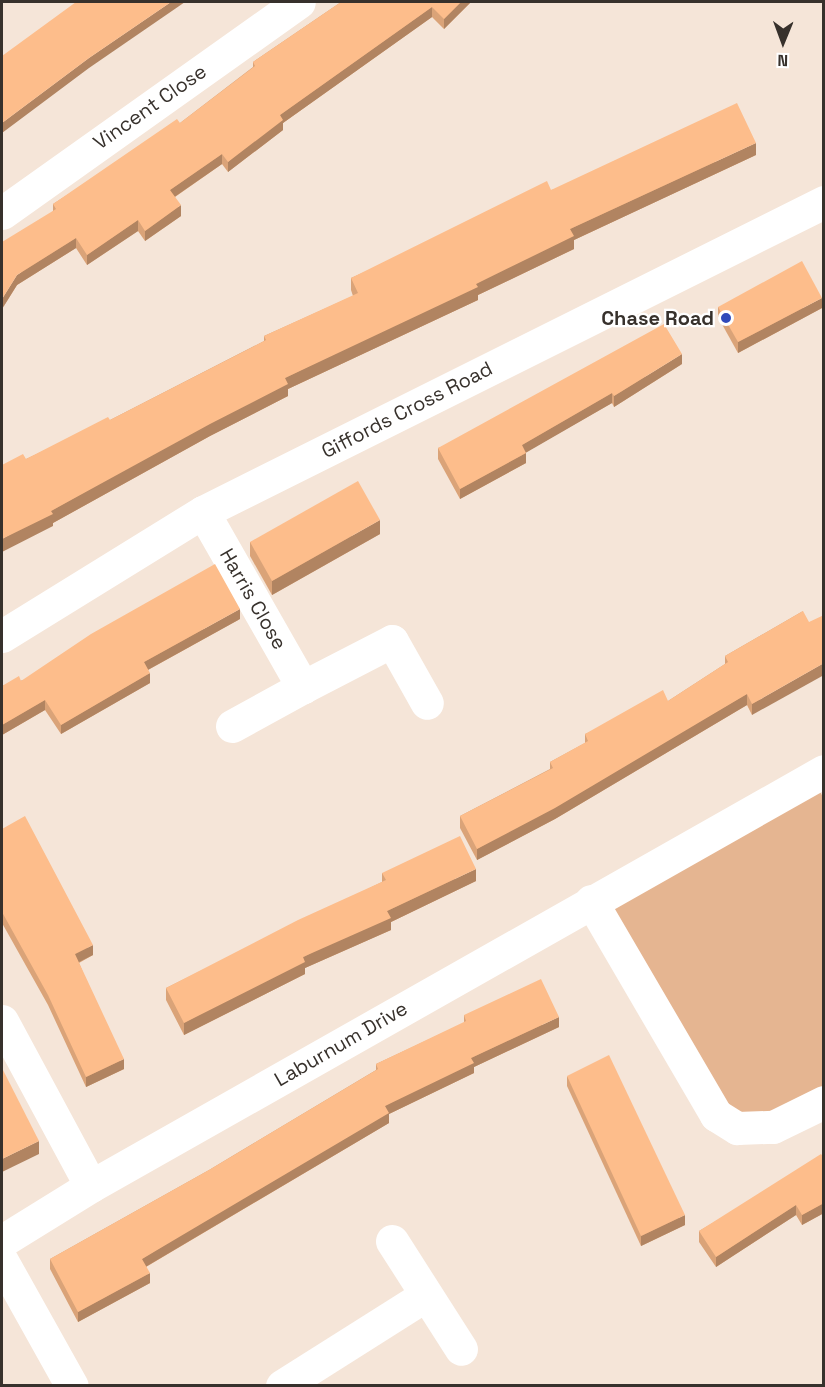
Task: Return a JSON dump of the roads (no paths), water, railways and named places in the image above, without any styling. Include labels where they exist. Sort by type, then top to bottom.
[{"type":"street","name":"Vincent Close","points":[[2,213],[298,2]]},
{"type":"street","name":"Giffords Cross Road","points":[[2,636],[203,512],[824,202]]},
{"type":"street","name":"Harris Close","points":[[203,512],[303,687]]},
{"type":"street","points":[[232,726],[392,641],[427,703]]},
{"type":"street","name":"Laburnum Drive","points":[[2,1241],[91,1186],[591,902],[820,782]]},
{"type":"street","points":[[591,902],[716,1115],[737,1128],[773,1127],[824,1102]]},
{"type":"street","points":[[2,1021],[91,1186]]},
{"type":"street","points":[[392,1241],[461,1349]]},
{"type":"street","points":[[2,1261],[72,1386]]},
{"type":"street","points":[[282,1386],[426,1295]]},
{"type":"place","name":"Chase Road","points":[[726,318]]}]
